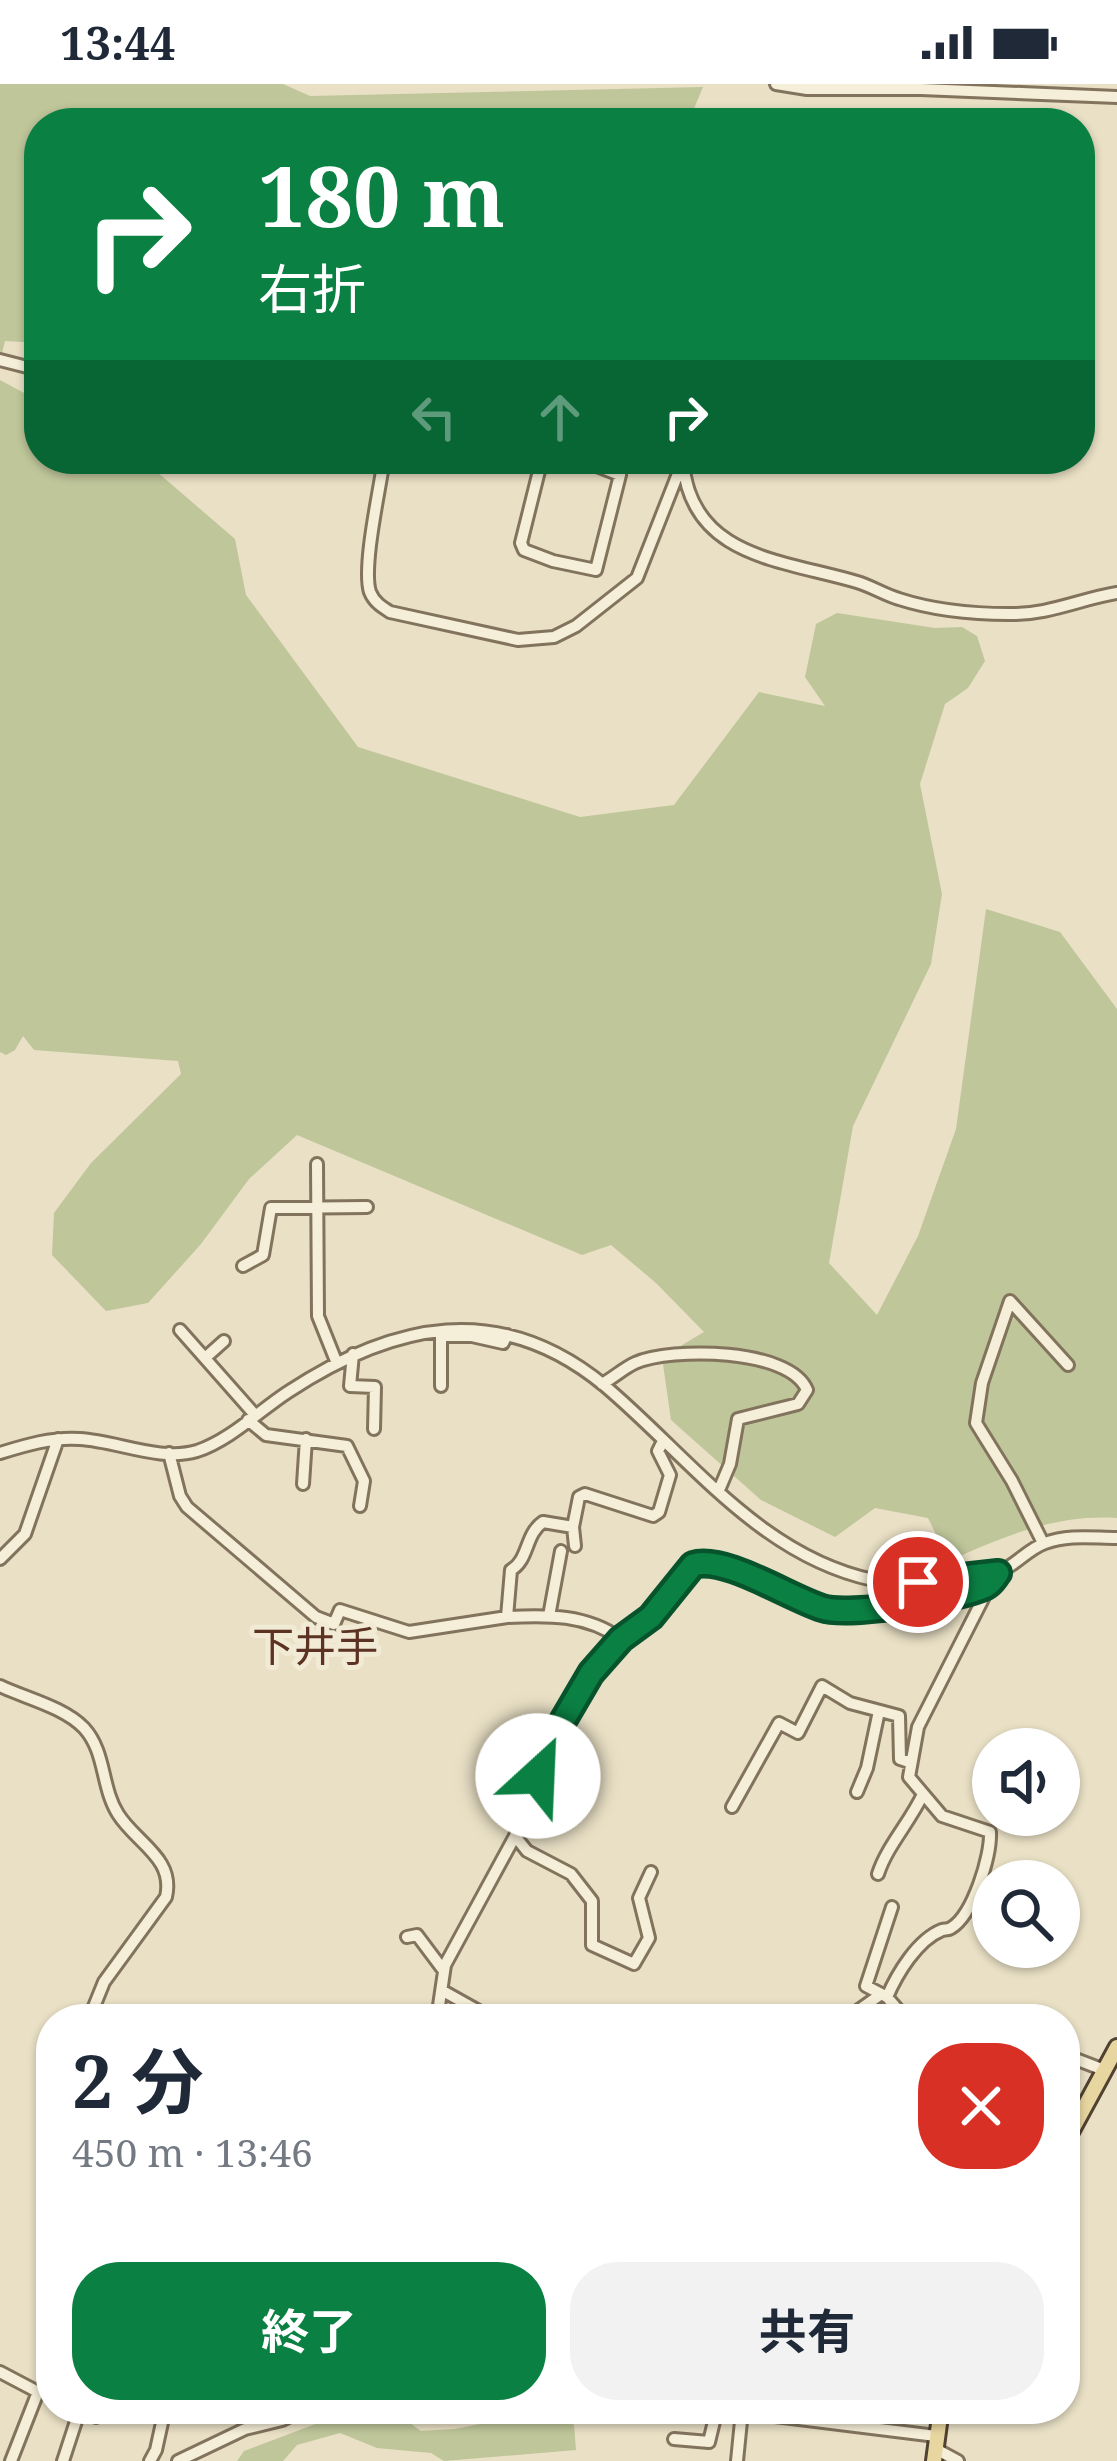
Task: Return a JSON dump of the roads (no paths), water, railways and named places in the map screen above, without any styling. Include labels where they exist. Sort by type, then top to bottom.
[{"type":"main road","points":[[1080,2115],[1117,2047]]},
{"type":"street","points":[[776,84],[807,89],[921,88],[1117,97]]},
{"type":"street","points":[[382,474],[369,563],[370,591],[376,603],[390,612],[494,637],[532,641],[575,626],[634,582],[677,474]]},
{"type":"street","points":[[537,474],[521,543],[524,550],[553,562],[596,570],[617,474]]},
{"type":"street","points":[[684,474],[699,517],[723,539],[793,569],[861,583],[925,606],[1006,614],[1062,609],[1117,592]]},
{"type":"street","points":[[316,1164],[319,1316],[336,1361]]},
{"type":"street","points":[[243,1266],[263,1255],[271,1208],[367,1207]]},
{"type":"street","points":[[1043,1544],[1012,1481],[976,1424],[982,1383],[1010,1301],[1068,1365]]},
{"type":"street","points":[[0,1453],[80,1438],[169,1453],[195,1451],[336,1361],[418,1332],[474,1328],[551,1351],[602,1384],[776,1540],[833,1568],[877,1581],[952,1580],[998,1573]]},
{"type":"street","points":[[180,1330],[266,1435],[339,1443],[354,1454],[364,1481],[360,1506]]},
{"type":"street","points":[[441,1387],[442,1336],[503,1343],[507,1335]]},
{"type":"street","points":[[205,1358],[224,1341]]},
{"type":"street","points":[[602,1384],[634,1364],[695,1351],[781,1367],[804,1381],[807,1390],[798,1403],[738,1419],[730,1464],[719,1490]]},
{"type":"street","points":[[353,1354],[350,1386],[376,1387],[374,1429]]},
{"type":"street","points":[[0,1558],[25,1534],[58,1439]]},
{"type":"street","points":[[303,1484],[306,1439]]},
{"type":"street","points":[[575,1546],[573,1527],[579,1497],[585,1494],[653,1516],[659,1512],[670,1475],[658,1451],[663,1441]]},
{"type":"street","points":[[169,1453],[187,1507],[316,1617],[334,1624],[340,1610],[410,1632],[507,1617],[549,1616],[601,1624],[621,1639]]},
{"type":"street","points":[[507,1617],[511,1570],[519,1566],[534,1528],[553,1522],[573,1527]]},
{"type":"street","points":[[869,2004],[884,1996],[934,1934],[952,1928],[974,1895],[991,1855],[990,1832],[942,1816],[909,1778],[918,1727],[989,1585],[998,1573],[1043,1544],[1082,1536],[1117,1538]]},
{"type":"street","points":[[549,1616],[561,1551]]},
{"type":"street","points":[[440,2004],[444,1971],[515,1836],[557,1731],[591,1673],[621,1639],[651,1617],[693,1565],[721,1563],[824,1609],[846,1611],[923,1601],[989,1585]]},
{"type":"street","points":[[0,1686],[75,1720],[87,1731],[98,1748],[112,1805],[128,1831],[165,1866],[166,1897],[104,1982],[94,2004]]},
{"type":"street","points":[[732,1807],[779,1723],[798,1733],[822,1686],[850,1703],[899,1716],[900,1759],[909,1762]]},
{"type":"street","points":[[856,1792],[867,1768],[879,1711]]},
{"type":"street","points":[[878,1874],[923,1794]]},
{"type":"street","points":[[515,1836],[527,1851],[571,1874],[592,1901],[592,1945],[634,1964],[649,1938],[639,1898],[651,1872]]},
{"type":"street","points":[[892,1907],[866,1986],[892,2004]]},
{"type":"street","points":[[407,1936],[417,1935],[444,1971]]},
{"type":"street","points":[[443,1991],[466,2004]]},
{"type":"street","points":[[1080,2061],[1104,2070]]},
{"type":"street","points":[[0,2372],[36,2391]]},
{"type":"street","points":[[11,2461],[36,2397]]},
{"type":"street","points":[[63,2461],[72,2424]]},
{"type":"street","points":[[150,2461],[162,2424]]},
{"type":"street","points":[[178,2461],[245,2428],[264,2424]]},
{"type":"street","points":[[674,2439],[709,2442],[714,2424]]},
{"type":"street","points":[[737,2461],[741,2424]]},
{"type":"street","points":[[813,2424],[935,2448],[958,2461]]},
{"type":"district","name":"下井手","points":[[315,1645]]}]
